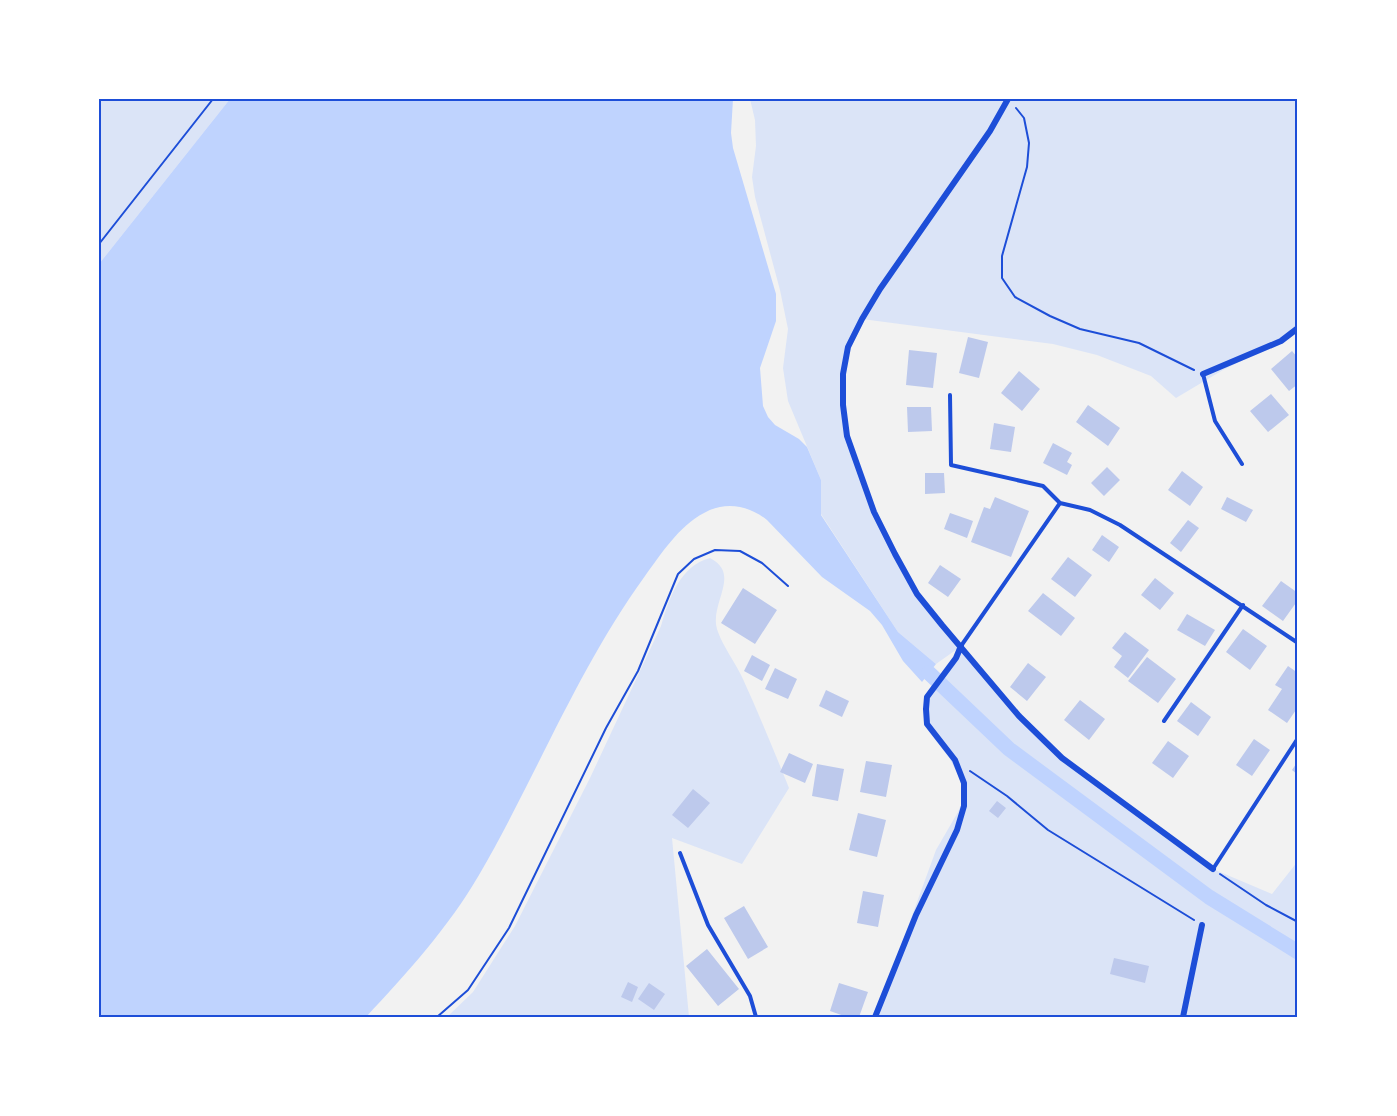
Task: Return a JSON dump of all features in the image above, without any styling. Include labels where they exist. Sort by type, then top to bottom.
[{"type":"street","points":[[1008,99],[990,131],[909,245],[862,319],[848,347],[843,374],[843,405],[848,436],[874,512],[895,555],[917,594],[942,625],[1019,716],[1062,758],[1213,869]]},
{"type":"street","points":[[1203,374],[1281,341],[1298,328]]},
{"type":"street","points":[[875,1017],[916,915],[957,830],[964,806],[964,783],[955,760],[927,724],[927,697],[956,658],[961,646]]},
{"type":"street","points":[[1184,1017],[1202,925]]},
{"type":"lane","points":[[1203,374],[1215,421],[1242,464]]},
{"type":"lane","points":[[950,395],[951,465],[1043,486],[1060,503],[1090,510],[1120,525],[1298,643]]},
{"type":"lane","points":[[961,646],[1060,503]]},
{"type":"lane","points":[[1164,721],[1243,605]]},
{"type":"lane","points":[[1213,869],[1298,738]]},
{"type":"lane","points":[[680,853],[708,925],[750,996],[756,1017]]},
{"type":"path","points":[[99,244],[213,99]]},
{"type":"path","points":[[1008,99],[1024,118],[1029,143],[1027,167],[1002,256],[1002,278],[1015,297],[1050,316],[1080,328],[1138,344],[1203,374]]},
{"type":"path","points":[[437,1017],[468,990],[508,928],[606,728],[638,671],[678,574],[694,559],[715,550],[740,550],[762,563],[788,586]]},
{"type":"path","points":[[955,760],[1007,796],[1048,830],[1202,925]]},
{"type":"path","points":[[1213,869],[1235,885],[1298,922]]},
{"type":"shaded area","points":[[99,99],[230,99],[99,264]]},
{"type":"shaded area","points":[[750,99],[1298,99],[1298,328],[1281,341],[1223,370],[1176,398],[1151,376],[1097,355],[1053,344],[862,319],[848,347],[843,374],[847,436],[874,512],[917,594],[1019,716],[1062,758],[1213,869],[1272,894],[1298,861],[1298,1017],[875,1017],[936,850],[964,797],[959,777],[950,759],[924,725],[927,697],[960,647],[936,664],[898,632],[821,514],[821,480],[788,401],[783,368],[788,329],[755,197],[752,177],[756,146],[755,120]]},
{"type":"shaded area","points":[[710,558],[719,565],[724,573],[717,611],[718,632],[742,677],[789,788],[742,864],[672,838],[689,1017],[447,1017],[473,992],[515,926],[590,778],[661,626],[677,584],[691,568]]},
{"type":"water","points":[[230,99],[733,99],[731,133],[733,148],[776,294],[776,321],[760,368],[763,406],[775,425],[799,439],[807,447],[821,480],[821,515],[898,632],[936,664],[922,682],[903,661],[882,625],[870,611],[822,577],[760,515],[736,506],[720,507],[704,513],[686,525],[671,541],[621,612],[578,686],[500,837],[467,894],[427,949],[366,1017],[99,1017],[99,264]]},
{"type":"building","points":[[968,337],[988,342],[979,378],[959,373]]},
{"type":"building","points":[[909,350],[937,353],[933,388],[906,385]]},
{"type":"building","points":[[1292,351],[1298,358],[1298,384],[1289,391],[1271,369]]},
{"type":"building","points":[[1019,371],[1040,389],[1022,411],[1001,393]]},
{"type":"building","points":[[1271,394],[1289,415],[1268,432],[1250,411]]},
{"type":"building","points":[[1088,405],[1120,428],[1108,446],[1076,422]]},
{"type":"building","points":[[907,407],[931,407],[932,431],[908,432]]},
{"type":"building","points":[[994,423],[1015,427],[1011,452],[990,449]]},
{"type":"building","points":[[1053,443],[1072,453],[1067,462],[1072,465],[1067,475],[1043,463]]},
{"type":"building","points":[[1107,467],[1120,480],[1104,496],[1091,483]]},
{"type":"building","points":[[1182,471],[1203,487],[1190,506],[1168,490]]},
{"type":"building","points":[[925,473],[944,473],[945,493],[925,494]]},
{"type":"building","points":[[995,497],[1029,511],[1011,557],[971,542],[984,507],[990,509]]},
{"type":"building","points":[[1227,497],[1253,510],[1246,522],[1221,509]]},
{"type":"building","points":[[950,513],[973,521],[967,538],[944,529]]},
{"type":"building","points":[[1188,520],[1199,528],[1181,552],[1170,543]]},
{"type":"building","points":[[1102,535],[1119,547],[1109,562],[1092,550]]},
{"type":"building","points":[[1068,557],[1092,575],[1075,597],[1051,579]]},
{"type":"building","points":[[940,565],[961,579],[948,597],[928,583]]},
{"type":"building","points":[[1155,578],[1174,593],[1160,610],[1141,595]]},
{"type":"building","points":[[1281,581],[1298,593],[1298,600],[1283,621],[1262,606]]},
{"type":"building","points":[[743,588],[777,610],[755,644],[721,623]]},
{"type":"building","points":[[1043,593],[1075,618],[1061,636],[1028,611]]},
{"type":"building","points":[[1187,614],[1215,630],[1205,646],[1177,630]]},
{"type":"building","points":[[1243,629],[1267,646],[1250,670],[1226,652]]},
{"type":"building","points":[[1125,632],[1149,650],[1128,678],[1114,667],[1122,656],[1112,648]]},
{"type":"building","points":[[752,655],[770,665],[762,681],[744,671]]},
{"type":"building","points":[[1147,657],[1176,679],[1158,703],[1128,681]]},
{"type":"building","points":[[1028,663],[1046,677],[1027,701],[1010,687]]},
{"type":"building","points":[[1288,666],[1298,673],[1298,685],[1295,689],[1298,691],[1298,707],[1287,723],[1268,710],[1282,689],[1275,685]]},
{"type":"building","points":[[775,668],[797,679],[788,699],[765,689]]},
{"type":"building","points":[[826,690],[849,701],[842,717],[819,706]]},
{"type":"building","points":[[1080,700],[1105,719],[1089,740],[1064,720]]},
{"type":"building","points":[[1191,702],[1211,717],[1198,736],[1177,721]]},
{"type":"building","points":[[1254,739],[1270,750],[1252,776],[1236,765]]},
{"type":"building","points":[[1168,741],[1189,756],[1173,778],[1152,763]]},
{"type":"building","points":[[789,753],[813,764],[805,783],[780,772]]},
{"type":"building","points":[[866,761],[892,765],[886,797],[860,792]]},
{"type":"building","points":[[1298,761],[1298,775],[1292,770]]},
{"type":"building","points":[[817,764],[844,769],[838,801],[812,796]]},
{"type":"building","points":[[693,789],[710,803],[688,828],[672,815]]},
{"type":"building","points":[[997,801],[1006,808],[998,818],[989,811]]},
{"type":"building","points":[[858,813],[886,820],[877,857],[849,850]]},
{"type":"building","points":[[863,891],[884,895],[878,927],[857,923]]},
{"type":"building","points":[[744,906],[768,947],[748,959],[724,918]]},
{"type":"building","points":[[707,949],[739,989],[718,1006],[686,966]]},
{"type":"building","points":[[1114,958],[1149,966],[1145,983],[1110,974]]},
{"type":"building","points":[[628,982],[638,987],[632,1002],[621,997]]},
{"type":"building","points":[[649,983],[665,994],[654,1010],[638,999]]},
{"type":"building","points":[[839,983],[868,992],[859,1017],[847,1017],[830,1011]]},
{"type":"waterway","points":[[929,673],[1009,749],[1209,897],[1298,952]]}]
